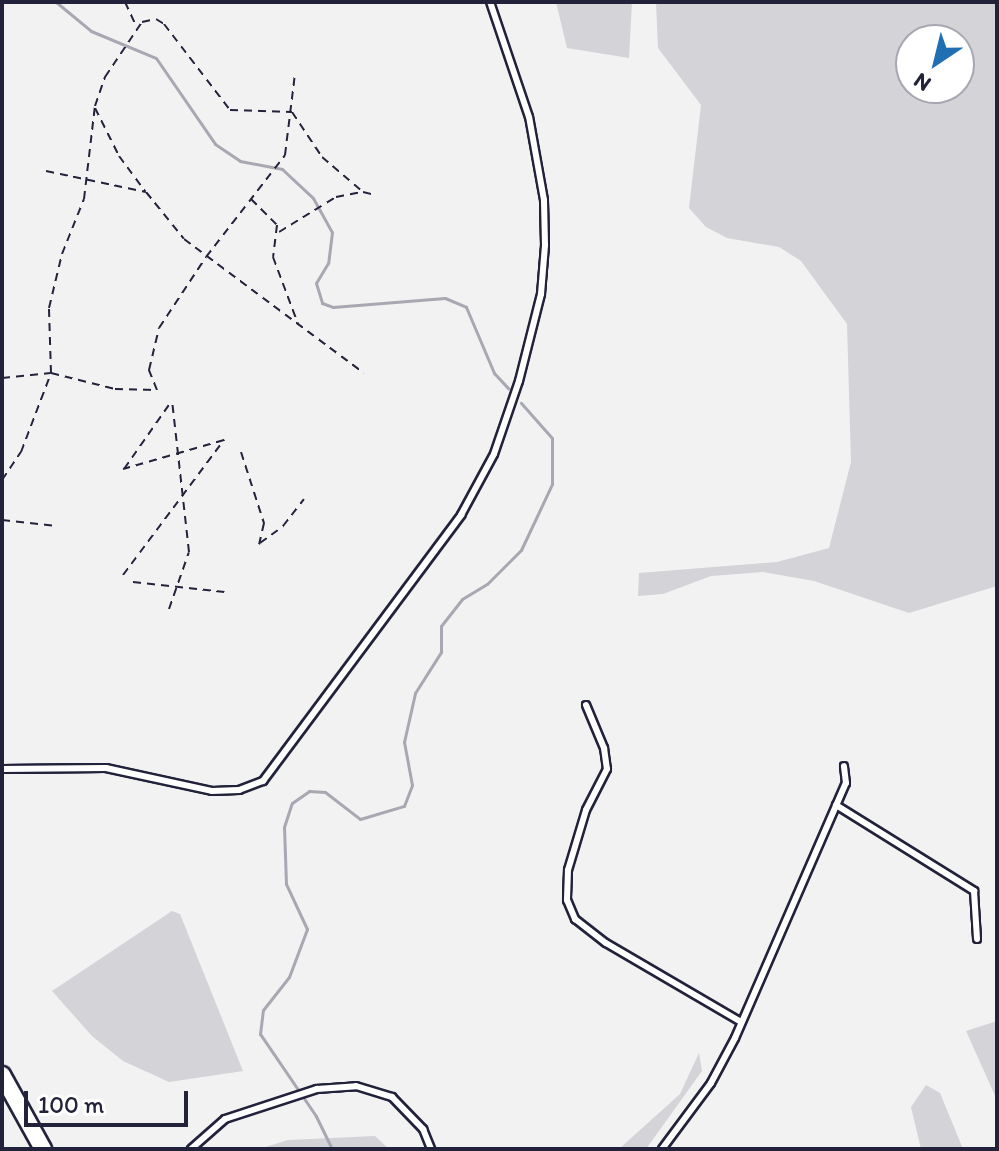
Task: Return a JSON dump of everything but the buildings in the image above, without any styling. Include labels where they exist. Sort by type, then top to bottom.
[{"type":"main road","points":[[2,1075],[43,1149]]},
{"type":"lane","points":[[2,769],[106,768],[212,791],[239,790],[263,781],[461,515],[494,454],[519,381],[541,294],[545,245],[544,200],[529,117],[490,2]]},
{"type":"lane","points":[[586,705],[604,748],[607,769],[580,824],[568,870],[567,900],[575,919],[606,943],[741,1022]]},
{"type":"lane","points":[[662,1149],[711,1083],[741,1022],[846,783],[844,766]]},
{"type":"lane","points":[[836,805],[974,891],[977,939]]},
{"type":"lane","points":[[191,1149],[225,1119],[317,1089],[356,1086],[392,1097],[423,1129],[431,1149]]},
{"type":"path","points":[[125,2],[136,27]]},
{"type":"path","points":[[2,480],[21,452],[51,373],[49,308],[88,179],[95,106],[136,27],[149,19],[164,24],[230,110],[292,112]]},
{"type":"path","points":[[2,378],[51,373],[115,389],[157,390],[149,370],[151,350],[206,257],[285,155],[295,73]]},
{"type":"path","points":[[95,106],[119,156],[184,239],[364,373]]},
{"type":"path","points":[[292,112],[322,157],[363,192]]},
{"type":"path","points":[[46,171],[146,192]]},
{"type":"path","points":[[277,233],[336,197],[363,192],[375,195]]},
{"type":"path","points":[[250,198],[272,215],[277,233],[273,257],[298,324]]},
{"type":"path","points":[[123,575],[182,496],[224,440],[178,453],[123,469],[172,401],[178,453],[182,496],[189,552],[181,585],[169,609]]},
{"type":"path","points":[[241,452],[264,523],[259,544],[283,526],[304,499]]},
{"type":"path","points":[[2,520],[57,526]]},
{"type":"path","points":[[133,582],[224,592]]},
{"type":"shaded area","points":[[556,2],[632,2],[629,58],[567,48]]},
{"type":"shaded area","points":[[656,2],[997,2],[997,586],[909,613],[814,581],[763,572],[711,576],[663,594],[638,596],[639,573],[777,562],[829,548],[851,462],[847,324],[801,261],[779,247],[727,238],[706,227],[689,208],[701,105],[658,48]]},
{"type":"shaded area","points":[[172,911],[180,914],[243,1071],[169,1082],[123,1061],[92,1036],[52,991]]},
{"type":"shaded area","points":[[997,1021],[997,1100],[966,1031]]},
{"type":"shaded area","points":[[699,1053],[702,1071],[646,1149],[619,1149],[680,1094]]},
{"type":"shaded area","points":[[926,1085],[940,1093],[963,1149],[921,1149],[911,1107]]},
{"type":"shaded area","points":[[375,1136],[389,1149],[259,1149],[288,1140]]},
{"type":"waterway","points":[[56,2],[91,31],[156,58],[215,144],[240,161],[282,169],[313,198],[332,232],[328,263],[316,283],[322,303],[333,307],[445,298],[466,307],[494,373],[508,388]]},
{"type":"waterway","points":[[332,1149],[316,1116],[260,1034],[263,1010],[289,977],[307,929],[286,884],[284,827],[292,803],[309,791],[325,792],[360,819],[404,806],[412,785],[404,742],[415,693],[441,652],[441,626],[462,599],[487,584],[521,550],[552,484],[552,438],[521,403]]}]
